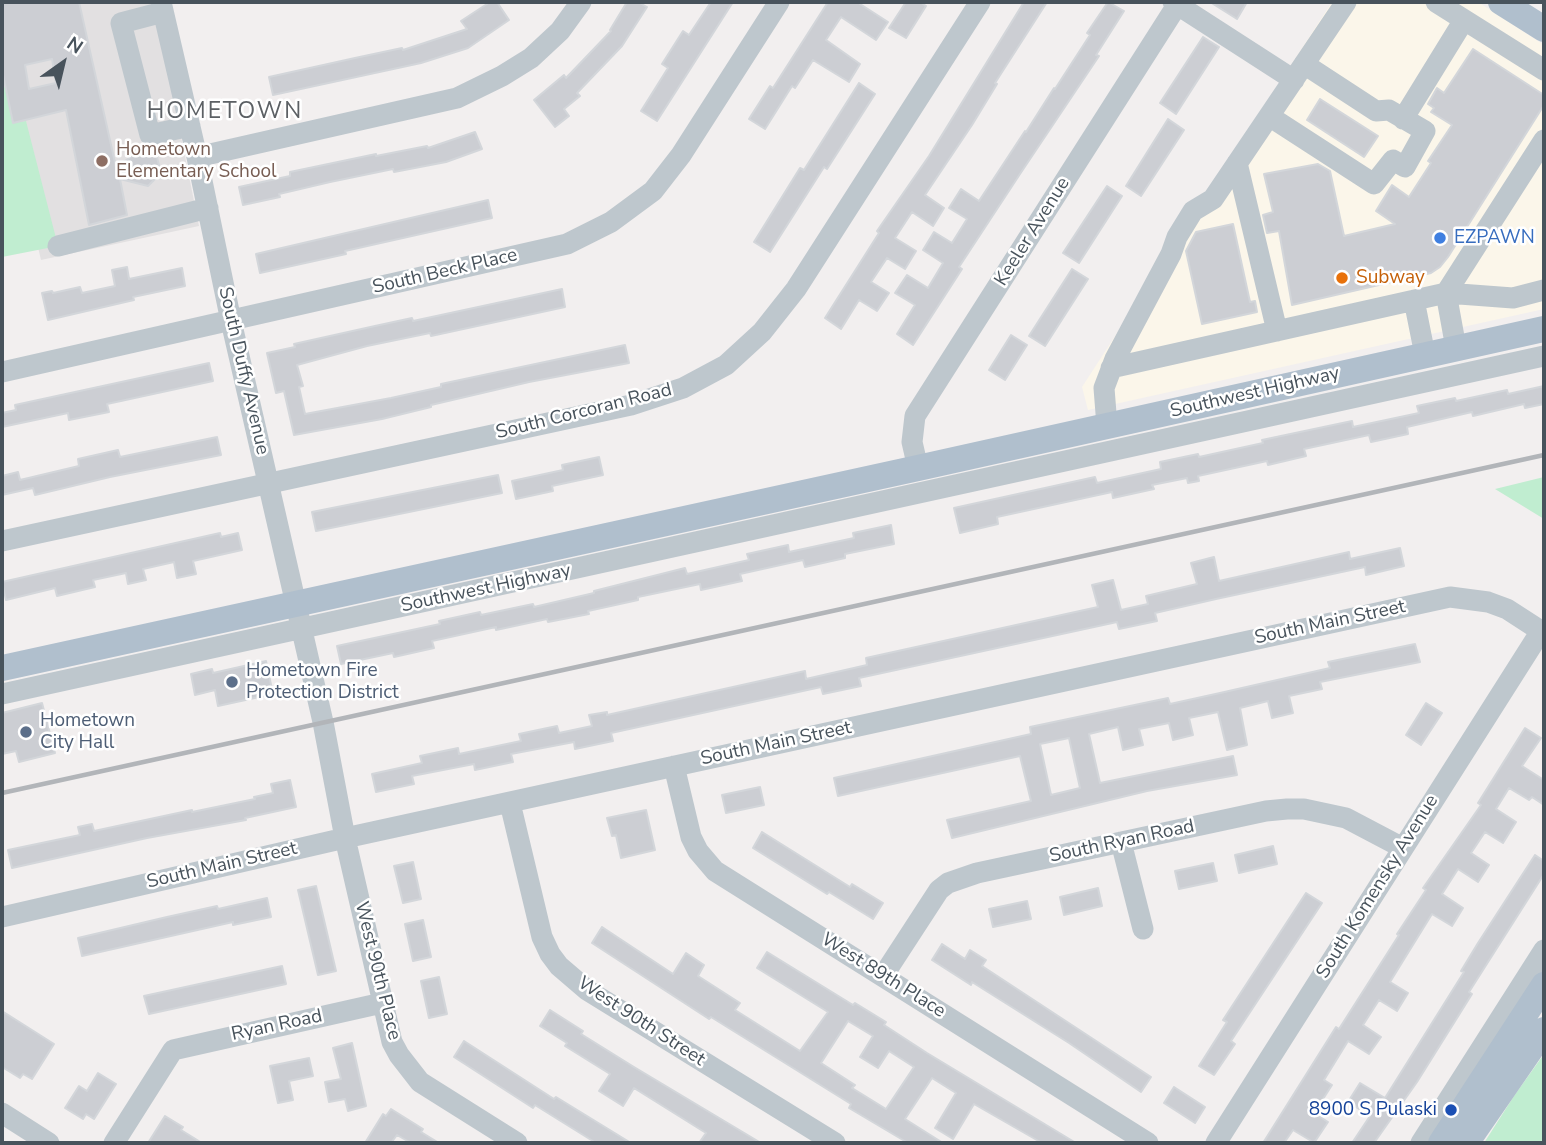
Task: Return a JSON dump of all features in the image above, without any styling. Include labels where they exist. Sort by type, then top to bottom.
[{"type":"main road","points":[[1501,2],[1544,29]]},
{"type":"main road","name":"Southwest Highway","points":[[2,668],[919,468],[968,470],[1107,426],[1544,329]]},
{"type":"main road","points":[[1441,1143],[1544,985]]},
{"type":"main road","points":[[1465,1143],[1544,1030]]},
{"type":"street","points":[[197,157],[457,98],[531,58],[559,31],[581,2]]},
{"type":"street","name":"South Beck Place","points":[[2,372],[568,244],[611,222],[653,191],[681,155],[779,2]]},
{"type":"street","name":"South Corcoran Road","points":[[2,541],[631,405],[683,388],[726,365],[762,332],[796,289],[980,2]]},
{"type":"street","points":[[1107,426],[1104,388],[1111,368],[1171,254],[1177,237],[1193,211],[1213,199],[1346,2]]},
{"type":"street","points":[[1436,2],[1544,70]]},
{"type":"street","points":[[1177,3],[1299,72],[1376,111],[1389,110],[1425,131],[1405,167],[1393,160],[1374,184],[1269,116]]},
{"type":"street","name":"Keeler Avenue","points":[[919,468],[912,442],[915,416],[1177,3]]},
{"type":"street","points":[[162,7],[121,23],[150,135],[190,126]]},
{"type":"street","name":"South Duffy Avenue","points":[[162,7],[325,741]]},
{"type":"street","points":[[1404,119],[1464,20]]},
{"type":"street","points":[[1456,348],[1446,293],[1544,139]]},
{"type":"street","points":[[1237,163],[1277,331]]},
{"type":"street","points":[[58,246],[208,208]]},
{"type":"street","points":[[1111,368],[1446,293],[1513,298],[1544,290]]},
{"type":"street","points":[[1414,300],[1425,355]]},
{"type":"street","name":"Southwest Highway","points":[[2,694],[301,629],[968,470],[1544,356]]},
{"type":"street","name":"South Main Street","points":[[2,917],[345,838],[1450,597],[1488,602],[1507,609],[1543,632]]},
{"type":"street","name":"South Komensky Avenue","points":[[1216,1143],[1543,632]]},
{"type":"street","name":"West 90th Place","points":[[325,741],[392,1042],[420,1082],[517,1143]]},
{"type":"street","name":"West 89th Place","points":[[674,766],[691,837],[707,863],[726,878],[1148,1143]]},
{"type":"street","name":"West 90th Street","points":[[510,803],[542,937],[559,966],[587,990],[835,1143]]},
{"type":"street","name":"South Ryan Road","points":[[883,976],[930,901],[948,883],[977,873],[1266,811],[1304,808],[1346,818],[1403,848]]},
{"type":"street","points":[[1121,842],[1143,929]]},
{"type":"street","points":[[1422,1143],[1544,950]]},
{"type":"street","name":"Ryan Road","points":[[114,1143],[173,1051],[382,1003]]},
{"type":"street","points":[[2,1114],[49,1143]]},
{"type":"shaded area","name":"Hometown Elementary School","points":[[2,2],[154,2],[199,226],[41,260],[2,95]]},
{"type":"shaded area","points":[[1332,2],[1478,2],[1544,45],[1544,309],[1088,410],[1082,387]]},
{"type":"green space","points":[[2,83],[13,123],[26,121],[58,246],[2,257]]},
{"type":"green space","points":[[1544,477],[1544,519],[1495,489]]},
{"type":"green space","points":[[1544,1054],[1544,1143],[1484,1143],[1514,1096]]},
{"type":"building","points":[[2,2],[79,2],[116,167],[138,152],[157,157],[161,173],[148,186],[120,179],[127,215],[89,225],[66,110],[13,123],[2,70]],"holes":[[[52,59],[56,83],[29,89],[25,65]]]},
{"type":"building","points":[[490,2],[497,2],[509,20],[468,48],[421,63],[273,95],[269,77],[402,48],[403,50],[467,29],[461,21]]},
{"type":"building","points":[[627,2],[638,2],[647,7],[622,46],[577,93],[580,96],[564,109],[569,116],[555,127],[534,100],[564,75],[566,78],[611,31]]},
{"type":"building","points":[[711,2],[733,2],[657,121],[641,111],[668,68],[662,64],[683,31],[689,35]]},
{"type":"building","points":[[828,2],[857,2],[888,22],[876,40],[841,17],[826,40],[860,64],[849,82],[813,60],[795,88],[792,86],[765,129],[749,119],[770,86],[773,88]]},
{"type":"building","points":[[906,2],[920,2],[926,6],[906,38],[889,28]]},
{"type":"building","points":[[1024,2],[1047,2],[995,83],[997,84],[972,125],[925,195],[944,208],[933,226],[912,212],[895,238],[916,251],[905,269],[887,258],[871,282],[889,293],[877,311],[859,300],[841,329],[825,318],[879,233],[877,231],[929,156]]},
{"type":"building","points":[[1108,2],[1124,11],[1096,55],[1099,56],[959,267],[962,269],[913,345],[897,334],[915,305],[895,293],[907,275],[928,288],[943,263],[923,250],[934,232],[952,243],[967,219],[949,208],[961,189],[979,201],[1055,89]]},
{"type":"building","points":[[1210,2],[1247,2],[1237,19]]},
{"type":"building","points":[[1203,37],[1219,47],[1176,114],[1160,103]]},
{"type":"building","points":[[1473,49],[1544,95],[1544,105],[1448,257],[1431,273],[1292,305],[1279,231],[1267,233],[1263,215],[1273,212],[1264,174],[1318,164],[1330,171],[1344,236],[1395,224],[1376,211],[1392,185],[1409,197],[1431,163],[1428,161],[1452,125],[1431,112],[1434,108],[1428,104],[1437,88],[1444,93]]},
{"type":"building","points":[[859,83],[875,94],[770,252],[754,242],[800,168],[804,170]]},
{"type":"building","points":[[1320,99],[1378,136],[1364,157],[1307,120]]},
{"type":"building","points":[[1168,119],[1184,130],[1141,196],[1126,186]]},
{"type":"building","points":[[475,132],[482,149],[446,162],[394,172],[393,169],[330,182],[243,205],[239,187],[290,176],[290,172],[376,154],[427,146],[428,148]]},
{"type":"building","points":[[1107,186],[1122,196],[1079,263],[1063,253]]},
{"type":"building","points":[[488,200],[492,218],[260,273],[256,254]]},
{"type":"building","points":[[1233,224],[1250,302],[1255,301],[1257,312],[1202,324],[1186,251],[1196,232]]},
{"type":"building","points":[[127,267],[129,279],[182,268],[185,286],[48,320],[42,293],[80,287],[82,293],[115,286],[112,270]]},
{"type":"building","points":[[1072,269],[1088,279],[1045,346],[1029,336]]},
{"type":"building","points":[[562,289],[565,307],[431,336],[430,333],[367,346],[297,365],[303,386],[299,387],[305,414],[391,398],[441,387],[441,384],[625,345],[629,363],[529,382],[382,419],[294,435],[284,391],[276,393],[267,353],[295,347],[294,344],[375,326],[412,318],[413,321]]},
{"type":"building","points":[[1011,335],[1027,345],[1005,380],[989,370]]},
{"type":"building","points":[[209,363],[213,381],[107,404],[109,412],[69,420],[68,413],[2,427],[2,413],[16,410],[15,405]]},
{"type":"building","points":[[1544,386],[1544,404],[1525,408],[1524,404],[1473,416],[1472,412],[1407,427],[1408,434],[1371,442],[1369,435],[1304,449],[1306,456],[1268,465],[1267,461],[1198,476],[1199,481],[1188,483],[1187,478],[1152,485],[1154,489],[1113,498],[1112,492],[997,517],[998,524],[960,533],[954,508],[1095,477],[1097,483],[1161,469],[1160,462],[1198,454],[1199,457],[1263,443],[1262,440],[1352,421],[1353,427],[1419,413],[1417,406],[1455,398],[1456,401],[1507,390],[1508,394]]},
{"type":"building","points":[[217,437],[221,455],[35,495],[33,488],[2,495],[2,476],[18,472],[20,480],[79,466],[78,459],[118,450],[120,457]]},
{"type":"building","points":[[599,457],[603,475],[552,486],[553,491],[516,499],[512,481],[563,470],[562,465]]},
{"type":"building","points":[[498,475],[502,493],[316,531],[312,512]]},
{"type":"building","points":[[891,525],[894,544],[845,554],[845,558],[805,567],[803,560],[740,574],[742,581],[701,590],[700,584],[638,597],[638,600],[588,611],[589,614],[548,622],[547,619],[496,630],[496,627],[432,641],[434,648],[341,664],[337,646],[440,624],[439,621],[480,612],[481,615],[533,604],[534,607],[685,568],[687,574],[749,560],[747,554],[788,545],[789,552],[854,538],[853,533]]},
{"type":"building","points":[[220,533],[221,537],[238,533],[242,550],[193,561],[196,574],[177,578],[174,562],[143,569],[146,580],[128,584],[126,573],[93,580],[95,587],[57,596],[55,588],[6,600],[2,582]]},
{"type":"building","points":[[1400,548],[1404,566],[1366,575],[1365,567],[1216,599],[1155,613],[1157,621],[1119,629],[1117,622],[859,678],[861,686],[823,694],[821,687],[611,733],[613,741],[575,749],[574,742],[511,754],[513,762],[475,770],[474,764],[412,776],[414,784],[376,792],[372,774],[422,763],[420,756],[458,748],[459,754],[521,741],[519,734],[557,726],[559,733],[592,726],[589,715],[607,712],[607,715],[805,671],[806,679],[867,665],[866,658],[1098,607],[1092,585],[1113,580],[1121,610],[1148,604],[1146,596],[1197,584],[1191,563],[1214,557],[1219,581],[1349,552],[1350,559]]},
{"type":"building","points":[[1415,644],[1420,662],[1320,682],[1322,689],[1289,696],[1293,713],[1272,718],[1268,701],[1240,708],[1247,745],[1227,750],[1218,712],[1189,718],[1193,735],[1173,740],[1169,723],[1139,729],[1143,745],[1123,750],[1118,727],[1089,734],[1100,783],[1233,756],[1237,775],[1147,791],[952,838],[947,820],[1031,801],[1020,756],[838,796],[834,778],[1031,734],[1030,727],[1168,698],[1170,704],[1330,668],[1328,662]],"holes":[[[1069,738],[1080,788],[1051,795],[1040,744]]]},
{"type":"building","name":"Hometown Fire Protection District","points":[[266,661],[273,694],[218,706],[215,690],[195,695],[191,674],[212,669],[213,673]]},
{"type":"building","points":[[42,703],[55,753],[19,762],[16,751],[2,754],[2,713]]},
{"type":"building","points":[[1426,703],[1442,713],[1421,745],[1406,735]]},
{"type":"building","points":[[1525,728],[1541,738],[1522,766],[1544,780],[1544,805],[1509,788],[1496,809],[1516,822],[1503,843],[1485,832],[1471,853],[1489,865],[1478,882],[1458,869],[1442,894],[1463,908],[1452,926],[1432,914],[1390,982],[1408,993],[1397,1011],[1379,1000],[1363,1025],[1381,1037],[1369,1054],[1348,1041],[1324,1080],[1332,1085],[1314,1113],[1328,1122],[1316,1140],[1313,1142],[1293,1130],[1284,1143],[1263,1143],[1336,1027],[1339,1029],[1399,935],[1397,934],[1426,890],[1423,888],[1481,805],[1478,803]]},
{"type":"building","points":[[290,780],[296,807],[245,818],[246,820],[147,838],[12,868],[8,850],[80,835],[78,827],[92,824],[94,831],[255,799],[254,797],[273,793],[271,784]]},
{"type":"building","points":[[760,787],[764,805],[726,813],[722,795]]},
{"type":"building","points":[[646,810],[655,850],[621,858],[616,835],[612,836],[607,818]]},
{"type":"building","points":[[762,832],[850,887],[852,884],[883,903],[873,919],[753,848]]},
{"type":"building","points":[[1273,846],[1277,864],[1239,873],[1235,855]]},
{"type":"building","points":[[1535,855],[1544,861],[1544,874],[1469,992],[1472,994],[1417,1082],[1374,1143],[1352,1143],[1370,1116],[1348,1102],[1360,1083],[1385,1098],[1464,972],[1461,971],[1478,943]]},
{"type":"building","points":[[413,862],[421,899],[403,903],[394,866]]},
{"type":"building","points":[[1213,863],[1217,881],[1179,889],[1175,871]]},
{"type":"building","points":[[316,886],[336,971],[318,975],[298,890]]},
{"type":"building","points":[[1098,888],[1102,906],[1064,915],[1060,897]]},
{"type":"building","points":[[1306,893],[1322,903],[1231,1041],[1235,1044],[1214,1075],[1199,1066],[1227,1022],[1223,1020]]},
{"type":"building","points":[[267,898],[271,917],[233,925],[233,922],[82,956],[78,938],[217,906],[218,909]]},
{"type":"building","points":[[1027,901],[1031,919],[993,927],[989,909]]},
{"type":"building","points":[[423,920],[431,957],[413,961],[405,924]]},
{"type":"building","points":[[602,927],[673,974],[686,953],[704,965],[698,976],[740,1003],[735,1010],[800,1051],[828,1012],[757,968],[767,952],[886,1022],[884,1025],[927,1053],[1076,1143],[1042,1143],[974,1104],[953,1139],[935,1128],[956,1093],[932,1078],[905,1119],[943,1143],[908,1143],[849,1108],[851,1104],[711,1017],[709,1019],[592,943]],"holes":[[[848,1021],[873,1036],[860,1057],[878,1068],[889,1051],[914,1067],[886,1109],[852,1088],[855,1085],[821,1063]]]},
{"type":"building","points":[[942,944],[965,959],[970,950],[986,960],[982,966],[1151,1077],[1141,1092],[1069,1043],[932,960]]},
{"type":"building","points":[[282,966],[286,984],[149,1014],[144,996]]},
{"type":"building","points":[[439,977],[447,1014],[429,1018],[421,981]]},
{"type":"building","points":[[550,1010],[583,1031],[581,1034],[761,1143],[699,1143],[706,1133],[634,1088],[623,1106],[599,1091],[610,1074],[565,1046],[567,1043],[540,1026]]},
{"type":"building","points":[[2,1011],[54,1044],[32,1079],[23,1074],[20,1078],[2,1067]]},
{"type":"building","points":[[464,1041],[554,1099],[556,1097],[631,1143],[596,1143],[535,1105],[533,1108],[454,1057]]},
{"type":"building","points":[[352,1043],[366,1106],[348,1111],[345,1099],[329,1102],[325,1082],[341,1079],[333,1048]]},
{"type":"building","points":[[309,1058],[313,1076],[289,1081],[293,1100],[278,1103],[270,1066]]},
{"type":"building","points":[[98,1073],[116,1084],[94,1119],[86,1114],[83,1119],[65,1108],[79,1086],[87,1091]]},
{"type":"building","points":[[1174,1087],[1205,1107],[1195,1123],[1164,1103]]},
{"type":"building","points":[[391,1109],[423,1129],[421,1132],[439,1143],[411,1143],[397,1135],[391,1143],[365,1143],[383,1114],[386,1116]]},
{"type":"building","points":[[165,1116],[183,1127],[181,1130],[202,1143],[148,1143]]},
{"type":"railway","points":[[2,793],[1544,455]]},
{"type":"place","name":"Hometown Elementary School","points":[[102,161]]},
{"type":"place","name":"EZPAWN","points":[[1440,238]]},
{"type":"place","name":"Subway","points":[[1342,278]]},
{"type":"place","name":"Hometown Fire Protection District","points":[[232,682]]},
{"type":"place","name":"Hometown City Hall","points":[[26,732]]},
{"type":"place","name":"8900 S Pulaski","points":[[1451,1110]]},
{"type":"district","name":"HOMETOWN","points":[[225,112]]}]
